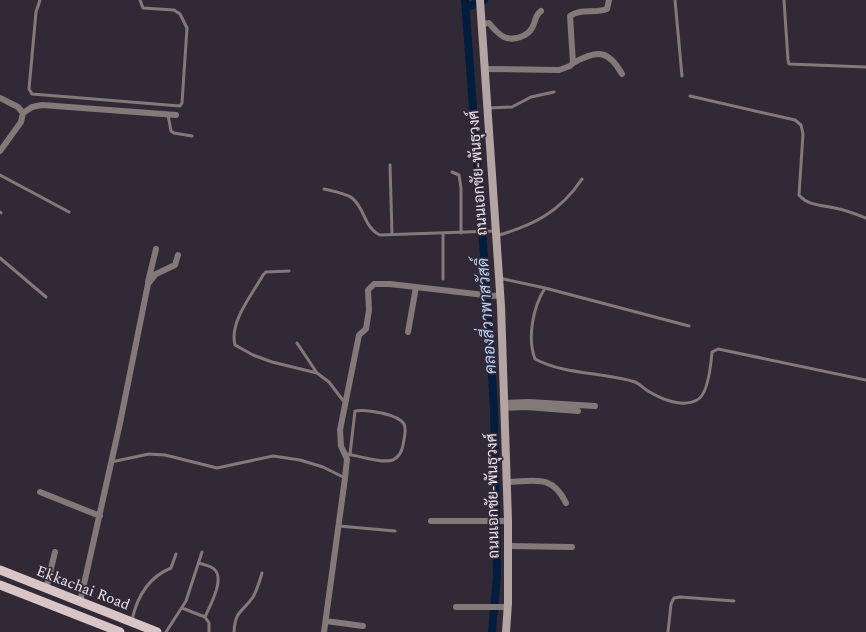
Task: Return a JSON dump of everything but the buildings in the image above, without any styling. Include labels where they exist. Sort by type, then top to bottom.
[{"type":"main road","name":"Ekkachai Road","points":[[0,570],[156,632]]},
{"type":"main road","name":"Ekkachai Road","points":[[0,585],[118,632]]},
{"type":"street","name":"ถนนเอกชัย-พันธุวงศ์","points":[[480,0],[493,233],[499,278],[497,295],[505,406],[508,482],[505,521],[509,546],[505,607],[506,632]]},
{"type":"street","points":[[573,63],[570,16],[575,13],[596,13],[603,11],[607,9],[609,0]]},
{"type":"street","points":[[481,24],[489,23],[503,37],[518,38],[528,33],[533,27],[534,19],[541,12]]},
{"type":"street","points":[[484,69],[559,70],[570,66],[573,63],[600,54],[608,55],[615,62],[622,74]]},
{"type":"street","points":[[0,98],[18,107],[24,113]]},
{"type":"street","points":[[1,148],[21,122],[24,113],[32,107],[42,105],[176,115]]},
{"type":"street","points":[[80,602],[100,516],[156,249]]},
{"type":"street","points":[[148,284],[156,274],[175,265],[178,255]]},
{"type":"street","points":[[324,632],[339,526],[347,454],[341,446],[340,430],[360,335],[366,329],[369,310],[368,290],[374,284],[497,295]]},
{"type":"street","points":[[408,332],[416,287]]},
{"type":"street","points":[[505,406],[529,402],[595,406]]},
{"type":"street","points":[[505,406],[578,411]]},
{"type":"street","points":[[508,482],[550,482],[561,493],[566,503]]},
{"type":"street","points":[[40,492],[100,516]]},
{"type":"street","points":[[431,521],[505,521]]},
{"type":"street","points":[[509,546],[572,547]]},
{"type":"street","points":[[46,589],[55,552]]},
{"type":"street","points":[[456,606],[505,607]]},
{"type":"street","points":[[326,621],[363,626]]},
{"type":"lane","points":[[40,0],[36,12],[29,89],[32,94],[180,106],[182,104],[187,28],[180,14],[174,10],[143,8],[140,0]]},
{"type":"lane","points":[[676,0],[682,76]]},
{"type":"lane","points":[[784,0],[789,64],[866,67]]},
{"type":"lane","points":[[487,108],[512,107],[531,97],[554,92]]},
{"type":"lane","points":[[690,96],[795,120],[801,125],[803,134],[799,195],[804,201],[814,205],[836,208],[866,218]]},
{"type":"lane","points":[[168,115],[171,131],[174,133],[192,136]]},
{"type":"lane","points":[[390,165],[392,234]]},
{"type":"lane","points":[[452,172],[459,175],[461,188],[461,233]]},
{"type":"lane","points":[[0,175],[69,212]]},
{"type":"lane","points":[[324,189],[351,197],[361,209],[373,232],[380,235],[493,233],[519,230],[542,219],[572,196],[582,179]]},
{"type":"lane","points":[[443,233],[443,279]]},
{"type":"lane","points":[[0,258],[46,296]]},
{"type":"lane","points":[[289,271],[266,272],[263,275],[240,315],[234,330],[235,346],[253,355],[317,373]]},
{"type":"lane","points":[[499,278],[545,288],[689,326]]},
{"type":"lane","points":[[545,288],[539,297],[531,334],[531,348],[535,359],[548,366],[604,375],[637,383],[648,391],[675,402],[688,403],[698,400],[706,388],[712,352],[718,349],[866,380]]},
{"type":"lane","points":[[297,343],[317,373],[329,382],[345,403]]},
{"type":"lane","points":[[364,410],[397,417],[404,424],[405,433],[402,451],[392,460],[385,461],[347,454],[355,411],[364,410]]},
{"type":"lane","points":[[111,462],[148,454],[165,455],[216,468],[273,456],[300,460],[323,467],[345,478]]},
{"type":"lane","points":[[339,526],[395,531]]},
{"type":"lane","points":[[166,632],[186,601],[202,552]]},
{"type":"lane","points":[[131,622],[134,609],[144,590],[161,572],[171,568],[176,554]]},
{"type":"lane","points":[[198,563],[213,567],[218,574],[218,585],[205,617]]},
{"type":"lane","points":[[234,632],[234,620],[241,608],[253,597],[262,573]]},
{"type":"lane","points":[[668,632],[671,604],[674,598],[680,597],[734,601]]},
{"type":"lane","points":[[182,608],[205,617],[209,623],[209,632]]},
{"type":"waterway","name":"คลองสี่วาพาสวัสดิ์","points":[[465,0],[494,409],[497,576],[492,632]]},
{"type":"waterway","points":[[466,8],[484,0]]}]
